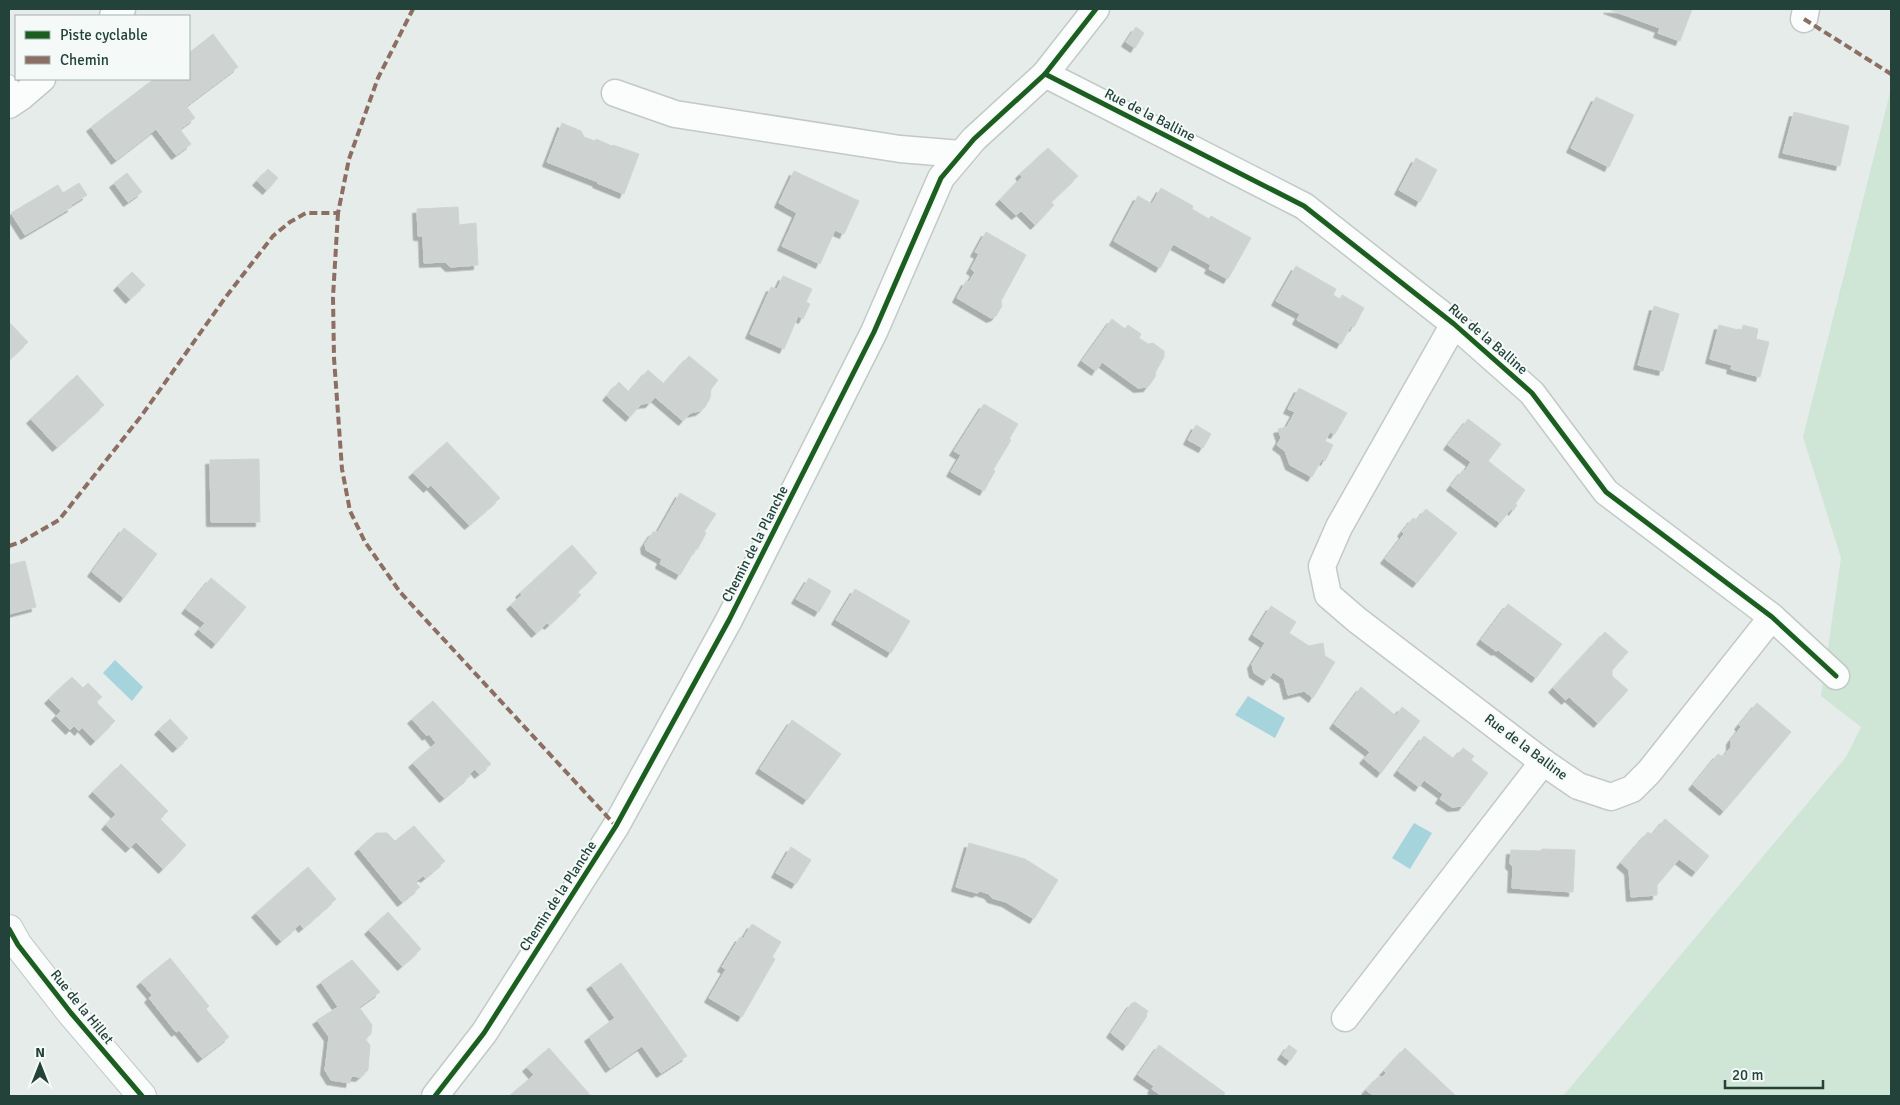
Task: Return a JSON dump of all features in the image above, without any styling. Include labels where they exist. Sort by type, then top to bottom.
[{"type":"street","name":"Chemin de la Planche","points":[[434,1096],[484,1033],[616,826],[729,620],[874,332],[941,178],[974,139],[1045,74],[1096,9]]},
{"type":"street","name":"Rue de la Balline","points":[[1045,74],[1304,206],[1454,324],[1532,393],[1606,492],[1772,617],[1836,676]]},
{"type":"street","points":[[13,95],[40,80]]},
{"type":"street","points":[[615,93],[675,114],[900,149],[962,154]]},
{"type":"street","name":"Rue de la Balline","points":[[1454,324],[1339,527],[1322,566],[1328,595],[1357,620],[1544,762],[1578,786],[1611,797],[1632,789],[1649,772],[1772,617]]},
{"type":"street","points":[[1345,1018],[1544,762]]},
{"type":"street","name":"Rue de la Hillet","points":[[9,929],[18,945],[71,1013],[142,1096]]},
{"type":"green space","points":[[1890,93],[1891,1096],[1563,1096],[1846,757],[1861,727],[1821,696],[1841,558],[1803,437]]},
{"type":"water","points":[[115,660],[143,687],[132,701],[103,673]]},
{"type":"water","points":[[1248,696],[1285,718],[1275,738],[1235,715]]},
{"type":"water","points":[[1414,823],[1432,833],[1410,869],[1392,858]]},
{"type":"building","points":[[1608,9],[1692,9],[1680,41],[1658,33],[1660,28]]},
{"type":"building","points":[[1136,27],[1144,33],[1135,48],[1126,42]]},
{"type":"building","points":[[213,34],[238,67],[186,106],[195,118],[180,129],[146,85],[153,80],[190,80],[190,52]]},
{"type":"building","points":[[146,85],[191,144],[176,155],[156,129],[116,160],[91,127]]},
{"type":"building","points":[[1596,97],[1634,115],[1609,167],[1571,148]]},
{"type":"building","points":[[1794,112],[1849,126],[1840,166],[1783,153]]},
{"type":"building","points":[[562,123],[581,131],[584,137],[595,141],[596,139],[639,154],[624,194],[547,162]]},
{"type":"building","points":[[1048,148],[1078,176],[1051,202],[1054,205],[1035,225],[1021,211],[1016,215],[1000,200],[1022,177],[1020,174]]},
{"type":"building","points":[[1416,158],[1437,170],[1420,202],[1399,190]]},
{"type":"building","points":[[268,169],[278,178],[267,190],[257,181]]},
{"type":"building","points":[[794,171],[859,201],[844,234],[835,230],[820,264],[782,246],[797,213],[779,203]]},
{"type":"building","points":[[127,173],[142,192],[128,202],[114,183]]},
{"type":"building","points":[[79,183],[87,195],[71,205],[72,207],[25,235],[11,213],[58,185],[63,193]]},
{"type":"building","points":[[1161,188],[1193,206],[1192,209],[1209,219],[1211,216],[1251,238],[1228,279],[1209,269],[1211,265],[1173,244],[1160,268],[1114,241],[1138,196],[1152,204]]},
{"type":"building","points":[[458,207],[459,225],[476,223],[478,265],[450,267],[445,262],[424,263],[423,236],[418,236],[417,209]]},
{"type":"building","points":[[986,232],[1026,255],[1001,301],[1002,306],[996,316],[991,318],[957,298],[966,281],[969,282],[975,272],[971,269],[979,254],[975,252]]},
{"type":"building","points":[[1296,266],[1336,289],[1333,295],[1340,299],[1342,295],[1364,308],[1354,327],[1351,326],[1341,344],[1297,320],[1300,314],[1276,301]]},
{"type":"building","points":[[132,272],[145,285],[130,299],[118,286]]},
{"type":"building","points":[[783,276],[812,289],[806,302],[810,304],[803,319],[798,316],[784,349],[750,334],[771,287],[777,289]]},
{"type":"building","points":[[1654,306],[1679,314],[1663,371],[1638,365]]},
{"type":"building","points":[[1112,319],[1125,329],[1128,325],[1141,334],[1139,338],[1148,344],[1153,343],[1164,351],[1164,357],[1148,387],[1138,388],[1102,362],[1096,371],[1082,361]]},
{"type":"building","points":[[9,322],[28,342],[9,360]]},
{"type":"building","points":[[1719,325],[1742,331],[1743,325],[1758,329],[1756,339],[1769,342],[1760,377],[1731,369],[1732,365],[1710,359]]},
{"type":"building","points":[[689,356],[718,380],[711,389],[710,398],[705,407],[700,411],[690,413],[683,421],[655,397],[650,403],[641,404],[630,417],[607,396],[619,382],[629,392],[648,370],[664,384]]},
{"type":"building","points":[[77,375],[104,405],[57,447],[31,419]]},
{"type":"building","points":[[1299,388],[1347,413],[1335,434],[1330,432],[1325,441],[1333,445],[1325,461],[1322,459],[1312,477],[1290,465],[1285,451],[1277,445],[1281,438],[1278,429],[1287,427],[1295,412],[1288,409]]},
{"type":"building","points":[[984,404],[1018,424],[984,491],[951,472],[961,455],[954,451]]},
{"type":"building","points":[[1468,419],[1501,444],[1488,461],[1525,490],[1515,504],[1517,505],[1513,511],[1511,509],[1500,523],[1451,486],[1471,462],[1448,445]]},
{"type":"building","points":[[1196,425],[1211,434],[1203,448],[1188,440]]},
{"type":"building","points":[[447,442],[500,498],[469,525],[431,485],[428,488],[413,473]]},
{"type":"building","points":[[259,459],[260,522],[211,522],[210,460]]},
{"type":"building","points":[[680,493],[716,514],[704,532],[706,533],[697,550],[696,548],[680,575],[660,564],[662,559],[646,550],[645,544],[653,532],[658,532]]},
{"type":"building","points":[[1426,509],[1457,533],[1417,583],[1385,559],[1404,534],[1402,532],[1413,518],[1417,520]]},
{"type":"building","points":[[124,528],[157,554],[124,598],[92,572]]},
{"type":"building","points":[[572,545],[597,573],[577,592],[581,595],[549,625],[547,623],[536,633],[511,605],[522,595],[520,593]]},
{"type":"building","points":[[25,561],[36,607],[9,614],[9,565]]},
{"type":"building","points":[[211,578],[246,607],[216,644],[199,630],[205,623],[186,609]]},
{"type":"building","points":[[809,578],[831,591],[819,612],[796,599]]},
{"type":"building","points":[[855,589],[910,621],[891,653],[836,620]]},
{"type":"building","points":[[1508,604],[1562,644],[1536,678],[1481,640]]},
{"type":"building","points":[[1271,606],[1296,622],[1289,633],[1309,646],[1323,643],[1325,656],[1335,662],[1313,698],[1304,691],[1288,695],[1284,679],[1273,672],[1267,681],[1254,673],[1252,664],[1265,643],[1253,635]]},
{"type":"building","points":[[1605,632],[1628,652],[1612,670],[1612,676],[1628,690],[1598,723],[1569,697],[1566,700],[1553,688]]},
{"type":"building","points":[[72,677],[83,688],[88,683],[102,697],[96,702],[115,721],[95,741],[82,727],[79,731],[74,726],[70,730],[56,716],[61,711],[49,699]]},
{"type":"building","points":[[1361,687],[1396,716],[1402,707],[1420,721],[1381,773],[1364,759],[1370,752],[1334,724]]},
{"type":"building","points":[[433,701],[491,764],[479,774],[475,769],[469,774],[470,776],[444,798],[413,763],[436,743],[412,719]]},
{"type":"building","points":[[1757,703],[1791,732],[1724,811],[1693,785],[1718,754],[1723,757],[1731,747],[1731,740],[1741,727],[1739,725]]},
{"type":"building","points":[[170,719],[188,738],[177,748],[159,730]]},
{"type":"building","points":[[792,720],[841,754],[807,800],[760,769]]},
{"type":"building","points":[[1424,736],[1454,759],[1463,748],[1474,756],[1471,760],[1488,773],[1463,806],[1452,807],[1440,799],[1443,794],[1424,780],[1419,787],[1398,771]]},
{"type":"building","points":[[121,764],[168,811],[160,819],[186,845],[163,869],[136,842],[130,848],[106,825],[116,814],[93,792]]},
{"type":"building","points":[[1665,819],[1709,856],[1696,872],[1679,859],[1657,885],[1657,895],[1631,897],[1629,870],[1621,863],[1648,832],[1652,835]]},
{"type":"building","points":[[414,826],[445,861],[425,878],[423,876],[415,882],[420,887],[402,902],[359,849],[376,833],[387,833],[395,841]]},
{"type":"building","points":[[969,843],[1025,859],[1058,880],[1034,919],[1006,902],[992,898],[989,894],[980,891],[977,893],[956,887]]},
{"type":"building","points":[[791,847],[811,860],[796,884],[776,873]]},
{"type":"building","points":[[1542,849],[1575,850],[1573,892],[1512,888],[1513,867],[1510,864],[1511,850],[1541,851]]},
{"type":"building","points":[[308,867],[336,899],[303,928],[300,924],[281,941],[256,913]]},
{"type":"building","points":[[388,912],[421,949],[402,966],[369,930]]},
{"type":"building","points":[[752,924],[781,942],[772,957],[775,959],[742,1017],[709,998],[726,969],[722,967],[740,937],[743,939]]},
{"type":"building","points":[[170,958],[209,1006],[206,1009],[229,1037],[202,1058],[179,1030],[176,1032],[149,998],[152,995],[141,982]]},
{"type":"building","points":[[352,960],[380,992],[359,1007],[372,1025],[371,1034],[365,1039],[370,1045],[368,1070],[360,1077],[351,1076],[350,1083],[331,1080],[325,1070],[329,1037],[317,1020],[338,1007],[321,982]]},
{"type":"building","points":[[621,963],[687,1056],[661,1073],[642,1046],[610,1068],[589,1037],[615,1018],[591,985]]},
{"type":"building","points":[[1135,1002],[1148,1011],[1147,1016],[1127,1046],[1111,1033],[1131,1004]]},
{"type":"building","points":[[1159,1045],[1225,1093],[1223,1096],[1162,1096],[1152,1089],[1154,1086],[1138,1075]]},
{"type":"building","points":[[1289,1045],[1297,1051],[1290,1061],[1282,1055]]},
{"type":"building","points":[[549,1048],[591,1096],[509,1096],[534,1075],[527,1067]]},
{"type":"building","points":[[1405,1048],[1456,1096],[1374,1096],[1366,1090],[1378,1077],[1382,1077],[1386,1073],[1384,1071]]},
{"type":"marked path","points":[[9,546],[21,542],[59,520],[142,415],[225,298],[273,236],[290,222],[306,213],[338,213],[349,159],[378,78],[413,9]]},
{"type":"marked path","points":[[1804,19],[1891,74]]},
{"type":"marked path","points":[[338,213],[333,297],[334,358],[342,469],[350,511],[365,542],[400,592],[616,826]]},
{"type":"cycle path","points":[[435,1096],[484,1033],[616,826],[729,620],[874,332],[941,178],[974,139],[1045,74],[1096,9]]},
{"type":"cycle path","points":[[1045,74],[1304,206],[1454,324],[1532,393],[1606,492],[1772,617],[1836,676]]},
{"type":"cycle path","points":[[9,929],[18,945],[71,1013],[142,1096]]}]
